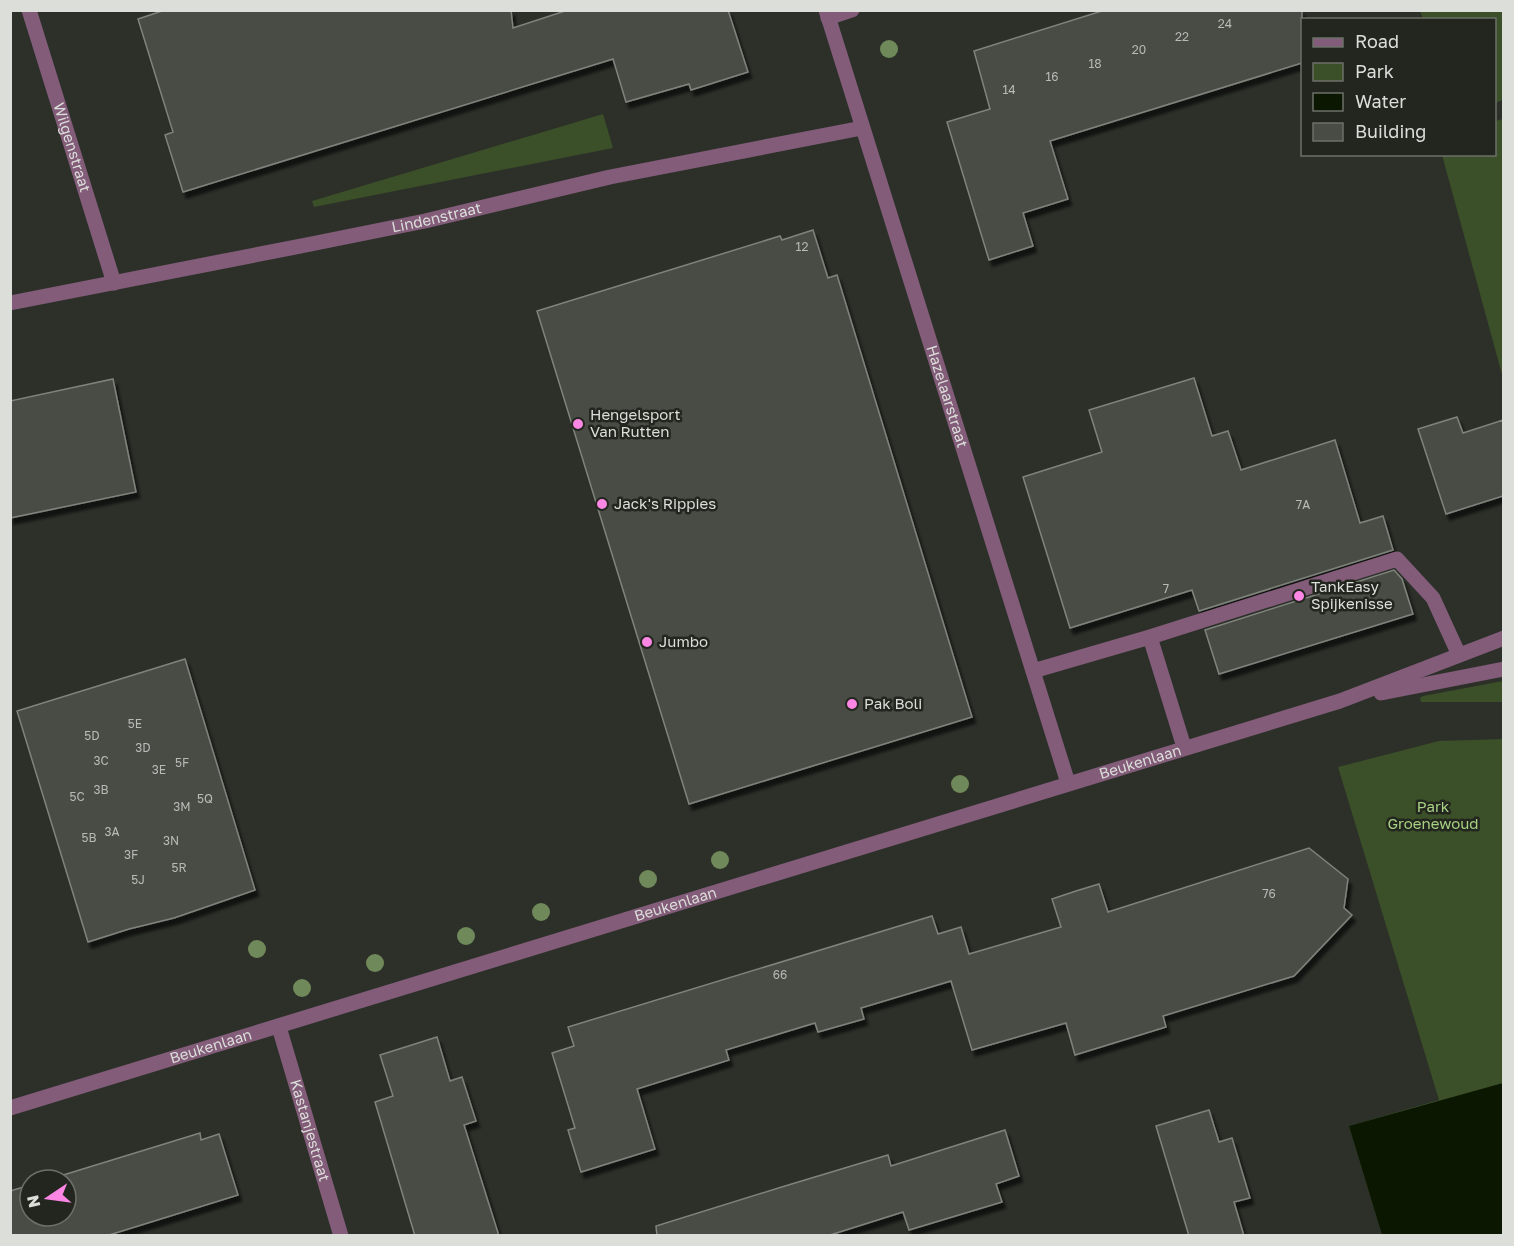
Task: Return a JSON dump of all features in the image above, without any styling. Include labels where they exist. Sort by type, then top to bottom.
[{"type":"street","name":"Wilgenstraat","points":[[29,10],[114,283]]},
{"type":"street","points":[[827,14],[852,10]]},
{"type":"street","name":"Hazelaarstraat","points":[[827,14],[1068,783]]},
{"type":"street","name":"Lindenstraat","points":[[10,303],[426,220],[610,177],[862,128]]},
{"type":"street","points":[[1033,671],[1150,637],[1397,559],[1432,598],[1459,655]]},
{"type":"street","points":[[1150,637],[1184,747]]},
{"type":"street","name":"Beukenlaan","points":[[10,1108],[1340,700],[1503,638]]},
{"type":"street","name":"Beukenlaan","points":[[1340,700],[1503,669]]},
{"type":"street","name":"Kastanjestraat","points":[[279,1027],[341,1236]]},
{"type":"green space","points":[[1420,11],[1503,11],[1503,100],[1496,103],[1496,18],[1423,18]]},
{"type":"green space","points":[[603,114],[613,148],[314,207],[312,201]]},
{"type":"green space","points":[[1504,119],[1503,378],[1442,156],[1496,156],[1496,121]]},
{"type":"green space","points":[[1503,681],[1503,702],[1421,702],[1420,698],[1423,696]]},
{"type":"green space","name":"Park Groenewoud","points":[[1503,739],[1503,1235],[1382,1235],[1349,1126],[1439,1100],[1338,767],[1439,741]]},
{"type":"water","points":[[1503,1083],[1503,1235],[1382,1235],[1349,1126]]},
{"type":"building","points":[[165,10],[511,10],[513,28],[568,10],[728,10],[748,72],[691,90],[689,84],[626,102],[613,59],[183,192],[165,135],[173,132],[138,19]]},
{"type":"building","points":[[1105,10],[1302,10],[1301,63],[1050,141],[1068,199],[1023,213],[1033,246],[989,260],[947,122],[990,109],[974,51]]},
{"type":"building","points":[[813,230],[828,278],[837,275],[972,717],[689,804],[537,311],[780,236],[782,240]]},
{"type":"building","points":[[1194,378],[1212,436],[1228,431],[1241,470],[1335,440],[1360,523],[1383,516],[1393,550],[1199,611],[1192,590],[1070,628],[1023,477],[1102,452],[1089,410]]},
{"type":"building","points":[[113,379],[136,492],[10,518],[10,401]]},
{"type":"building","points":[[1457,417],[1463,433],[1503,420],[1503,496],[1446,514],[1418,429]]},
{"type":"building","points":[[1394,570],[1402,579],[1413,614],[1219,674],[1205,630]]},
{"type":"building","points":[[185,659],[255,890],[174,918],[88,942],[17,711]]},
{"type":"building","points":[[1309,848],[1348,879],[1344,908],[1352,915],[1294,976],[1163,1016],[1166,1027],[1075,1055],[1066,1023],[972,1050],[951,981],[861,1008],[864,1019],[818,1032],[815,1023],[726,1050],[729,1060],[637,1089],[655,1149],[581,1172],[568,1130],[575,1128],[552,1053],[574,1046],[568,1027],[932,916],[938,934],[961,927],[969,954],[1061,927],[1052,899],[1076,891],[1099,884],[1108,912]]},
{"type":"building","points":[[437,1037],[450,1081],[462,1077],[476,1121],[464,1125],[499,1236],[415,1236],[375,1102],[393,1096],[380,1055]]},
{"type":"building","points":[[1209,1110],[1219,1142],[1232,1138],[1250,1198],[1234,1202],[1244,1236],[1189,1236],[1156,1126]]},
{"type":"building","points":[[1005,1130],[1019,1176],[996,1184],[1002,1202],[909,1230],[903,1212],[827,1236],[657,1236],[656,1226],[785,1186],[888,1155],[891,1166]]},
{"type":"building","points":[[200,1133],[201,1140],[219,1134],[238,1195],[106,1236],[10,1236],[10,1191],[18,1189],[18,1228],[78,1228],[78,1170]]},
{"type":"place","name":"Hengelsport Van Rutten","points":[[578,424]]},
{"type":"place","name":"Jack's Rippies","points":[[602,504]]},
{"type":"place","name":"TankEasy Spijkenisse","points":[[1299,596]]},
{"type":"place","name":"Jumbo","points":[[647,642]]},
{"type":"place","name":"Pak Boli","points":[[852,704]]}]
